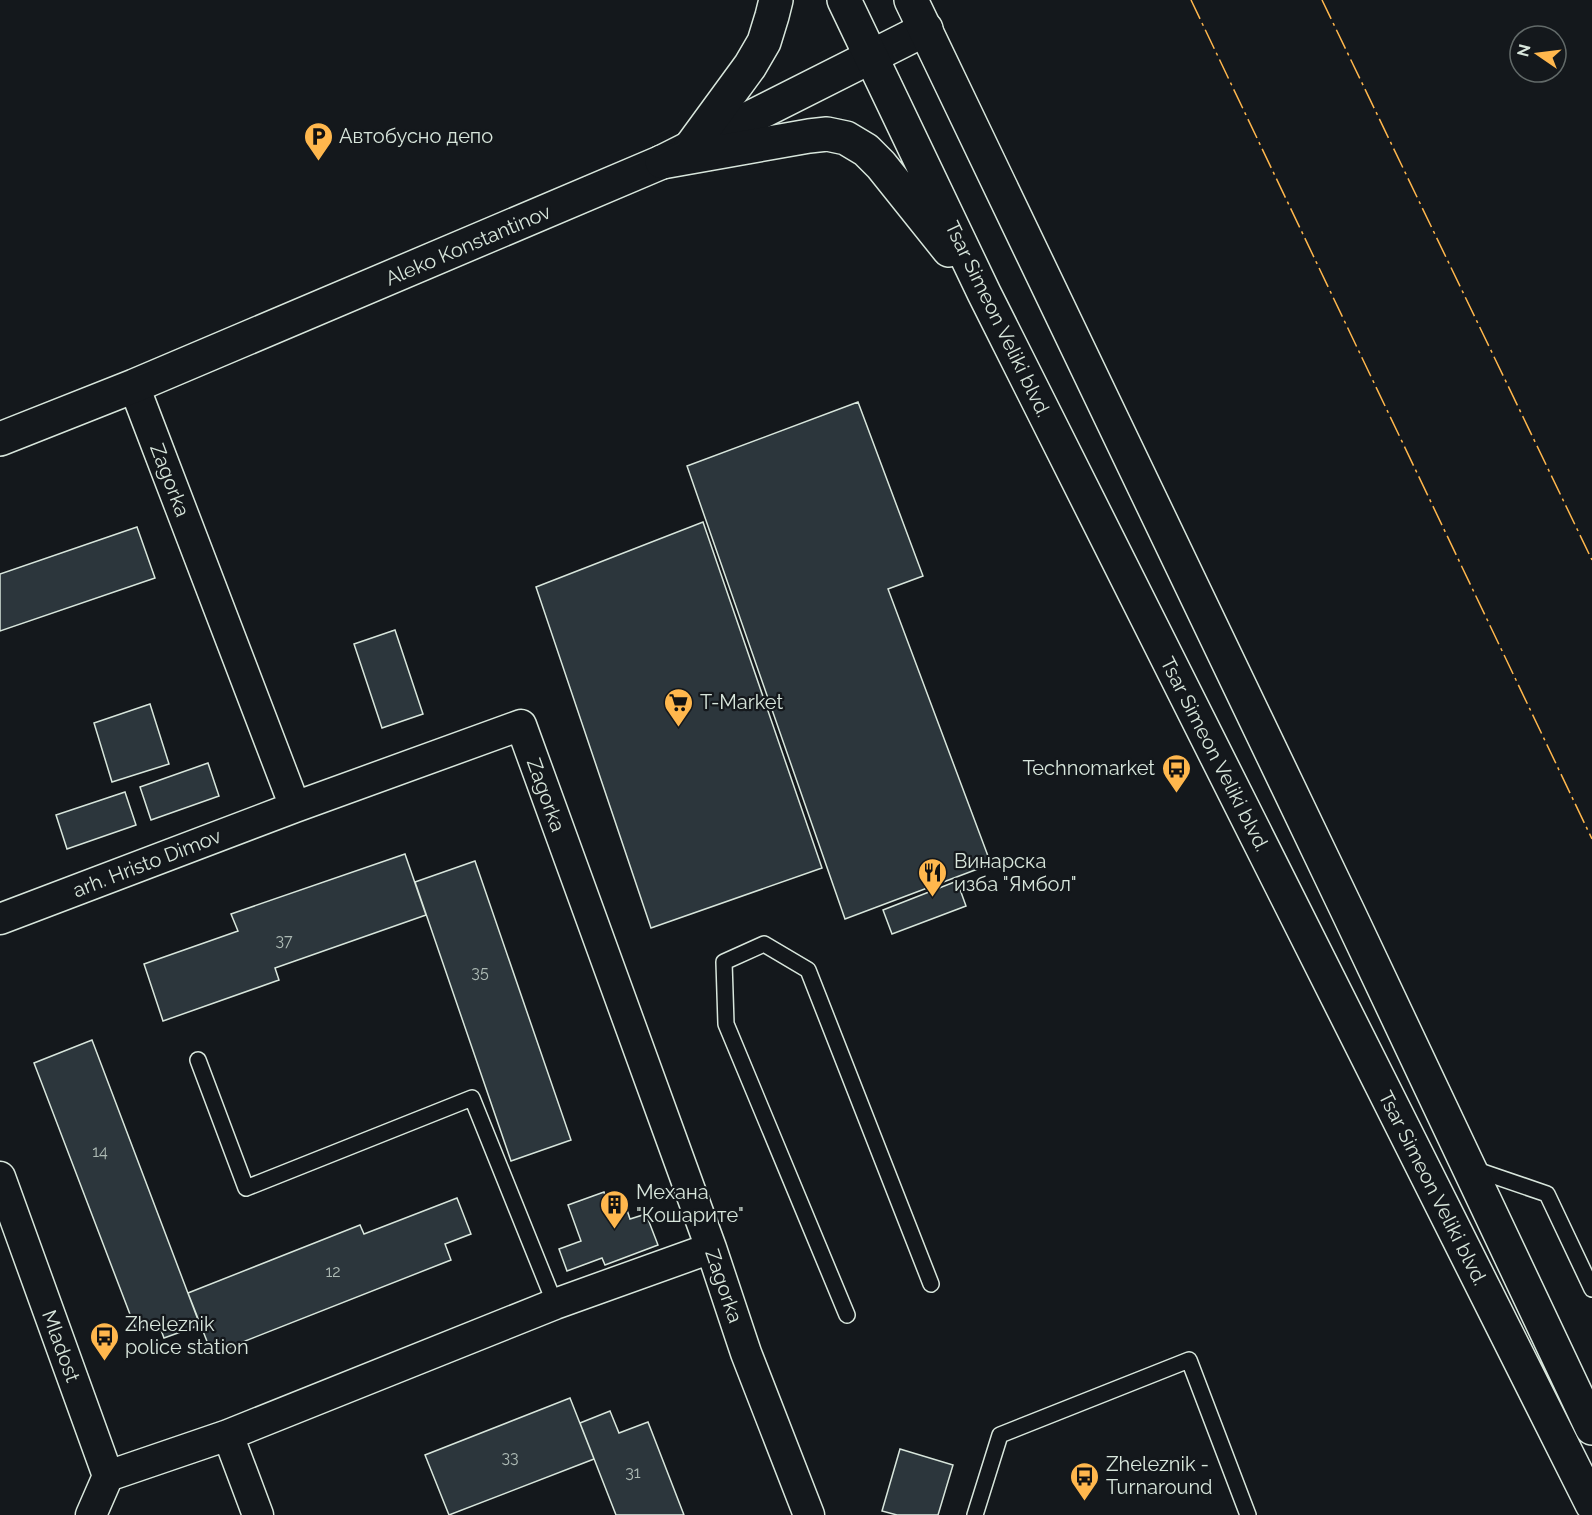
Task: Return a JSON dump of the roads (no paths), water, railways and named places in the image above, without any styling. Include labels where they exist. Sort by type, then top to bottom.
[{"type":"main road","points":[[676,155],[750,66],[764,42],[776,0]]},
{"type":"main road","name":"Tsar Simeon Veliki blvd.","points":[[844,0],[984,293],[1592,1504]]},
{"type":"main road","name":"Tsar Simeon Veliki blvd.","points":[[911,0],[1592,1428]]},
{"type":"main road","name":"Aleko Konstantinov","points":[[0,439],[134,386],[676,155],[926,29]]},
{"type":"main road","points":[[676,155],[827,134],[846,138],[866,150],[881,165],[984,293]]},
{"type":"street","name":"Zagorka","points":[[134,386],[295,807],[520,725],[711,1248],[746,1353],[809,1515]]},
{"type":"street","name":"arh. Hristo Dimov","points":[[0,919],[295,807]]},
{"type":"street","name":"Mladost","points":[[0,1177],[108,1476]]},
{"type":"street","points":[[92,1515],[108,1476],[228,1435],[555,1304],[711,1248]]},
{"type":"street","points":[[228,1435],[258,1515]]},
{"type":"lane","points":[[847,1315],[726,1024],[724,962],[764,944],[808,970],[930,1284]]},
{"type":"lane","points":[[198,1060],[246,1188],[472,1098],[555,1304]]},
{"type":"lane","points":[[1467,1167],[1547,1194],[1592,1289]]},
{"type":"lane","points":[[975,1515],[1000,1435],[1189,1360],[1247,1515]]},
{"type":"place","name":"Автобусно депо","points":[[318,162]]},
{"type":"place","name":"T-Market","points":[[679,728]]},
{"type":"place","name":"Technomarket","points":[[1176,794]]},
{"type":"place","name":"Винарска изба \"Ямбол\"","points":[[933,898]]},
{"type":"place","name":"Механа \"Кошарите\"","points":[[615,1230]]},
{"type":"place","name":"Zheleznik police station","points":[[104,1362]]},
{"type":"place","name":"Zheleznik - Turnaround","points":[[1085,1502]]}]
